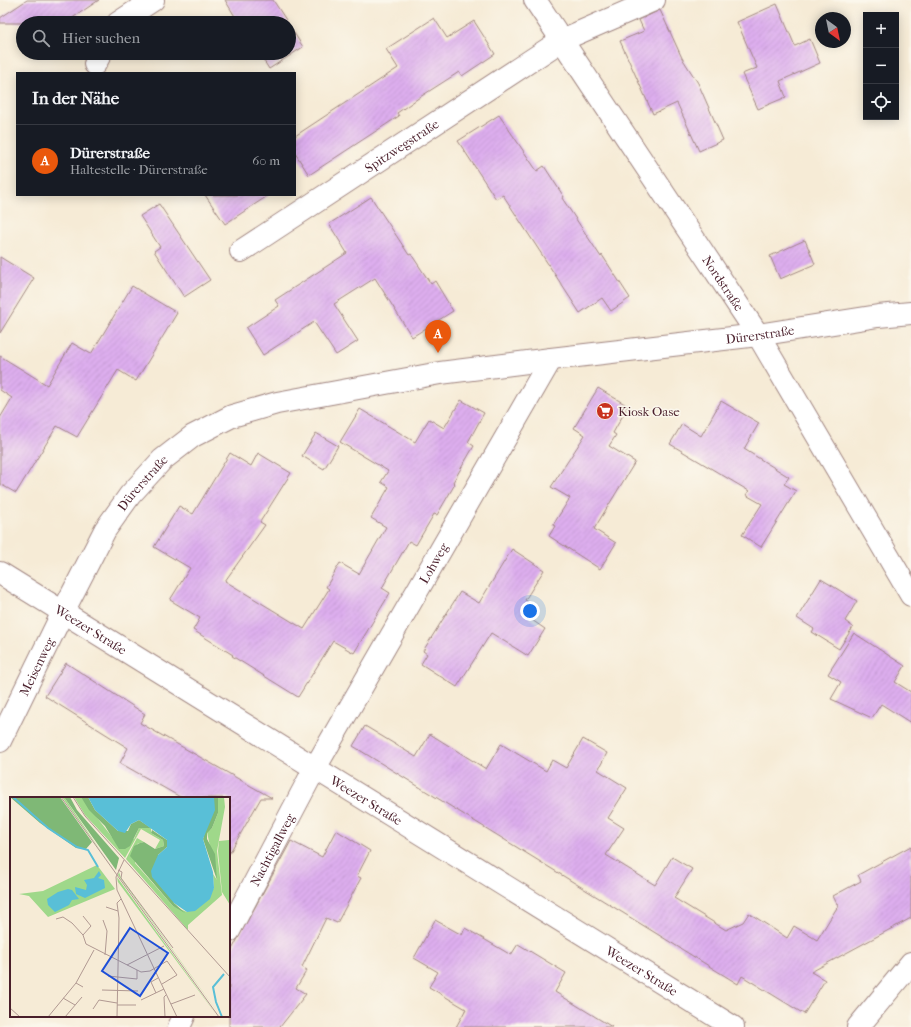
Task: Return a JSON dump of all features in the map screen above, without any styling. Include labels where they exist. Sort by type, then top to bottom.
[{"type":"street","points":[[129,16],[153,0]]},
{"type":"street","name":"Nordstraße","points":[[535,0],[758,335],[911,595]]},
{"type":"street","name":"Spitzwegstraße","points":[[241,251],[562,40],[654,0]]},
{"type":"street","name":"Dürerstraße","points":[[63,612],[105,530],[130,495],[162,460],[194,436],[232,416],[277,403],[440,373],[758,335],[878,316],[911,313]]},
{"type":"street","name":"Lohweg","points":[[315,768],[551,359]]},
{"type":"street","name":"Weezer Straße","points":[[0,573],[733,1027]]},
{"type":"street","name":"Meisenweg","points":[[0,741],[63,612]]},
{"type":"street","name":"Nachtigallweg","points":[[230,930],[315,768]]},
{"type":"street","points":[[858,1027],[911,963]]},
{"type":"street","points":[[179,1027],[184,1017]]},
{"type":"building","points":[[27,0],[99,0],[75,16],[16,16],[16,23],[0,23],[0,18]]},
{"type":"building","points":[[225,0],[273,0],[283,16],[235,16]]},
{"type":"building","points":[[777,4],[795,46],[810,39],[820,63],[780,81],[786,97],[758,109],[742,74],[757,68],[737,22]]},
{"type":"building","points":[[660,10],[682,58],[698,83],[723,140],[699,151],[677,103],[653,114],[620,41],[644,31],[639,20]]},
{"type":"building","points":[[434,18],[447,38],[474,21],[495,54],[462,76],[459,72],[420,97],[397,113],[399,116],[309,175],[296,155],[296,135],[398,68],[386,49]]},
{"type":"building","points":[[296,36],[303,47],[296,52]]},
{"type":"building","points":[[263,60],[283,60],[269,69]]},
{"type":"building","points":[[499,115],[537,171],[544,166],[564,197],[562,198],[630,298],[611,311],[602,298],[580,313],[503,195],[496,199],[458,141]]},
{"type":"building","points":[[206,196],[267,196],[225,224]]},
{"type":"building","points":[[371,197],[409,255],[411,254],[431,284],[435,281],[453,311],[412,337],[375,278],[334,304],[358,341],[336,355],[314,322],[263,355],[246,328],[279,306],[275,300],[347,253],[329,224]]},
{"type":"building","points":[[159,204],[210,280],[184,297],[154,251],[160,247],[140,216]]},
{"type":"building","points":[[805,240],[815,264],[780,279],[770,256]]},
{"type":"building","points":[[0,257],[34,278],[0,333]]},
{"type":"building","points":[[132,286],[177,313],[136,381],[118,370],[77,437],[57,426],[16,493],[0,484],[0,418],[12,398],[0,390],[0,356],[47,385],[72,343],[91,354]]},
{"type":"building","points":[[598,388],[628,406],[613,433],[616,435],[609,446],[635,462],[594,529],[616,543],[600,569],[549,536],[555,526],[553,525],[570,498],[551,487],[585,435],[574,428]]},
{"type":"building","points":[[461,400],[484,413],[468,442],[474,446],[453,482],[455,484],[437,515],[434,514],[416,545],[409,541],[382,588],[390,593],[354,653],[333,641],[298,697],[193,630],[200,618],[170,600],[190,568],[154,547],[179,506],[193,514],[230,453],[251,466],[258,453],[291,473],[260,522],[265,525],[225,581],[304,629],[329,589],[326,587],[340,563],[359,574],[386,527],[371,518],[389,487],[381,482],[388,471],[340,442],[360,409],[415,442],[429,419],[444,428]]},
{"type":"building","points":[[721,401],[759,423],[744,449],[789,477],[784,484],[796,491],[761,547],[742,535],[762,504],[746,495],[749,491],[670,444],[682,424],[701,436]]},
{"type":"building","points":[[316,433],[338,446],[324,469],[302,456]]},
{"type":"building","points":[[512,549],[544,570],[525,600],[537,607],[529,618],[545,629],[528,656],[491,633],[457,687],[421,664],[427,654],[423,651],[460,592],[479,603]]},
{"type":"building","points":[[821,579],[857,601],[845,621],[853,627],[839,649],[812,632],[814,629],[797,618]]},
{"type":"building","points":[[854,633],[905,666],[895,682],[911,692],[911,723],[881,704],[872,718],[831,699],[841,682],[828,674]]},
{"type":"building","points":[[66,663],[145,714],[140,723],[272,798],[261,798],[230,852],[230,797],[180,797],[120,763],[128,748],[45,696]]},
{"type":"building","points":[[365,726],[416,757],[430,734],[486,769],[501,744],[546,771],[552,760],[566,768],[583,739],[607,753],[598,770],[627,788],[608,818],[624,828],[606,855],[655,885],[672,857],[692,869],[674,898],[726,930],[743,922],[749,913],[787,938],[794,926],[817,940],[838,906],[833,896],[861,881],[858,875],[911,846],[911,918],[811,972],[825,980],[804,1014],[742,976],[738,984],[353,746]]},
{"type":"building","points":[[336,830],[370,851],[357,876],[361,878],[337,923],[326,918],[302,967],[307,970],[296,988],[306,994],[280,1027],[229,1027],[230,953],[291,841],[322,857]]},
{"type":"building","points":[[435,920],[462,935],[465,928],[511,955],[518,944],[566,973],[555,992],[612,1027],[456,1027],[466,1009],[429,987],[438,972],[414,958]]},
{"type":"place","name":"Dürerstraße","points":[[438,353]]},
{"type":"place","name":"Kiosk Oase","points":[[605,411]]}]
